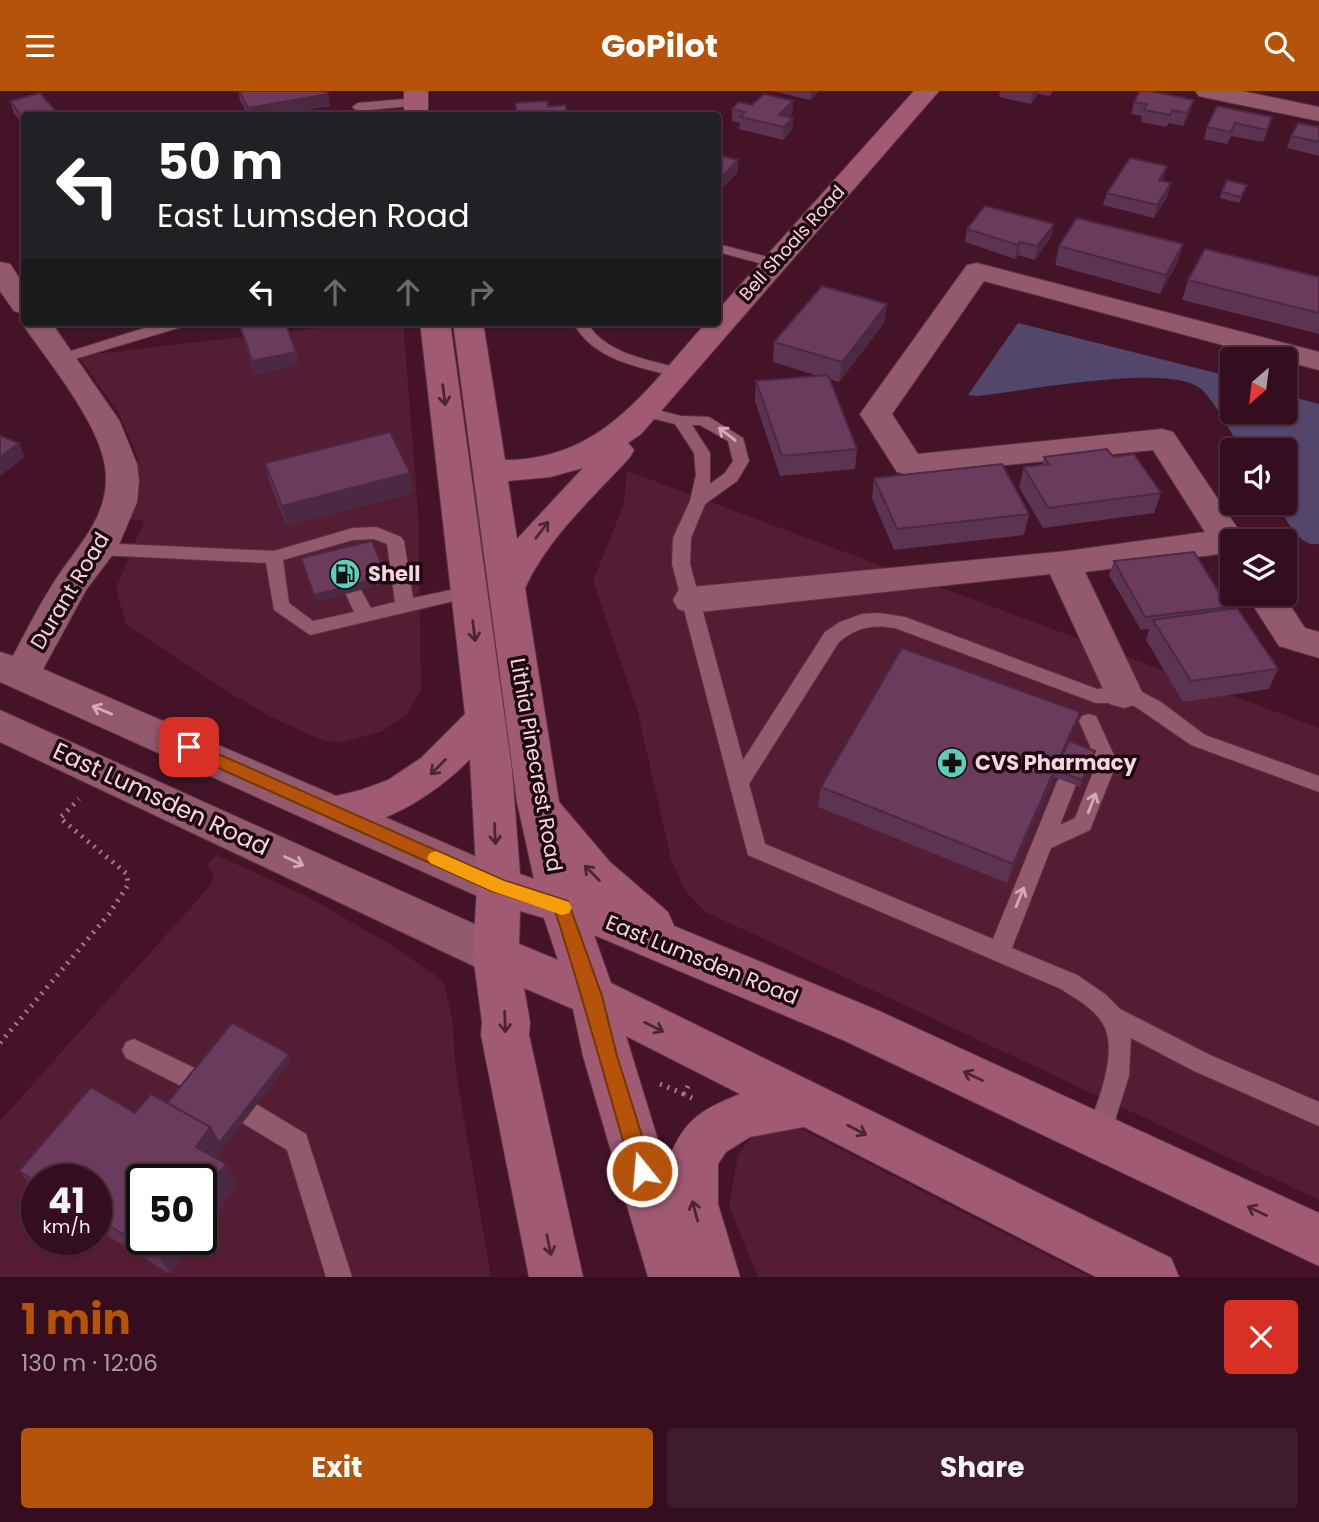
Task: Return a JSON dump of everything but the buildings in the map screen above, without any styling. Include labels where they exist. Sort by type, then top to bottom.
[{"type":"main road","name":"Bell Shoals Road","points":[[721,323],[927,91]]},
{"type":"main road","name":"Lithia Pinecrest Road","points":[[436,326],[492,770],[499,886],[496,955],[506,1021],[505,1035],[556,1277]]},
{"type":"main road","name":"Lithia Pinecrest Road","points":[[469,326],[538,802],[562,906],[593,996],[607,1056],[675,1277]]},
{"type":"main road","name":"Bell Shoals Road","points":[[638,419],[718,326]]},
{"type":"main road","points":[[490,471],[547,469],[573,462],[638,419]]},
{"type":"main road","points":[[507,588],[514,570],[550,519],[611,458],[638,419]]},
{"type":"main road","points":[[334,812],[356,809],[392,797],[420,783],[485,718]]},
{"type":"main road","points":[[538,802],[559,835],[585,866],[617,897],[681,949]]},
{"type":"main road","name":"East Lumsden Road","points":[[499,886],[617,923],[899,1042],[1319,1240]]},
{"type":"main road","name":"East Lumsden Road","points":[[496,955],[593,996],[1152,1277]]},
{"type":"main road","points":[[713,1277],[690,1193],[692,1160],[705,1138],[726,1122],[765,1108],[806,1104]]},
{"type":"street","points":[[1208,91],[1319,114]]},
{"type":"street","points":[[0,270],[21,302]]},
{"type":"street","points":[[1220,529],[1162,439],[909,465],[876,414],[977,271],[1319,361]]},
{"type":"street","name":"Durant Road","points":[[10,671],[99,549],[120,502],[121,464],[103,421],[39,326]]},
{"type":"street","points":[[691,600],[1220,545]]},
{"type":"street","points":[[1063,563],[1110,695]]},
{"type":"street","points":[[1272,606],[1292,637],[1319,645]]},
{"type":"street","name":"East Lumsden Road","points":[[10,671],[499,886]]},
{"type":"street","name":"East Lumsden Road","points":[[0,725],[496,955]]},
{"type":"lane","points":[[358,107],[418,106]]},
{"type":"lane","points":[[721,249],[774,263]]},
{"type":"lane","points":[[60,359],[166,326]]},
{"type":"lane","points":[[582,326],[590,339],[605,349],[677,372]]},
{"type":"lane","points":[[638,419],[703,420],[735,438],[741,461],[732,477],[698,501]]},
{"type":"lane","points":[[681,421],[702,453],[704,475],[698,501],[686,525],[680,551],[756,849],[1069,982],[1095,1000],[1112,1017],[1202,1063],[1319,1114]]},
{"type":"lane","points":[[99,549],[274,557],[335,549],[353,534],[376,533],[395,541],[405,607]]},
{"type":"lane","points":[[274,557],[280,606],[310,628],[469,592]]},
{"type":"lane","points":[[354,592],[366,617]]},
{"type":"lane","points":[[739,783],[832,637],[854,622],[868,618],[898,622],[1110,695],[1149,704],[1198,740],[1319,783]]},
{"type":"lane","points":[[1079,753],[1089,721],[1110,695]]},
{"type":"lane","points":[[1042,843],[1083,824],[1107,762],[1089,721]]},
{"type":"lane","points":[[999,952],[1067,782]]},
{"type":"lane","points":[[1098,1136],[1121,1054],[1112,1017]]},
{"type":"lane","points":[[134,1050],[194,1080],[298,1142],[339,1277]]},
{"type":"path","points":[[0,1043],[109,914],[128,885],[127,874],[60,817],[81,796]]},
{"type":"path","points":[[660,1084],[684,1094]]},
{"type":"shaded area","points":[[1018,323],[1220,374],[1220,414],[1200,388],[1183,381],[1158,378],[1127,378],[968,395]]},
{"type":"shaded area","points":[[335,326],[403,326],[418,511],[421,689],[407,714],[383,731],[343,742],[324,741],[275,719],[228,692],[126,624],[116,589],[144,521],[129,519],[137,498],[138,458],[119,414],[78,356]]},
{"type":"shaded area","points":[[1297,398],[1319,404],[1319,544],[1312,544],[1299,537],[1297,529],[1293,529],[1283,515],[1297,515],[1297,438],[1235,438],[1226,424],[1297,424]]},
{"type":"shaded area","points":[[627,471],[1319,728],[1319,1200],[704,911],[685,890],[671,859],[637,709],[593,581],[624,504]]},
{"type":"shaded area","points":[[216,855],[308,897],[391,945],[443,981],[452,1018],[456,1073],[491,1277],[0,1277],[0,1121],[209,887],[214,877],[207,865]]},
{"type":"shaded area","points":[[801,1129],[1090,1277],[758,1277],[729,1206],[738,1155],[750,1139],[769,1132]]},
{"type":"slow traffic","points":[[436,858],[499,886],[562,908]]},
{"type":"place","name":"Shell","points":[[345,574]]},
{"type":"place","name":"CVS Pharmacy","points":[[952,763]]},
{"type":"route","points":[[189,747],[499,886],[562,906],[593,996],[607,1056],[642,1171]]}]
